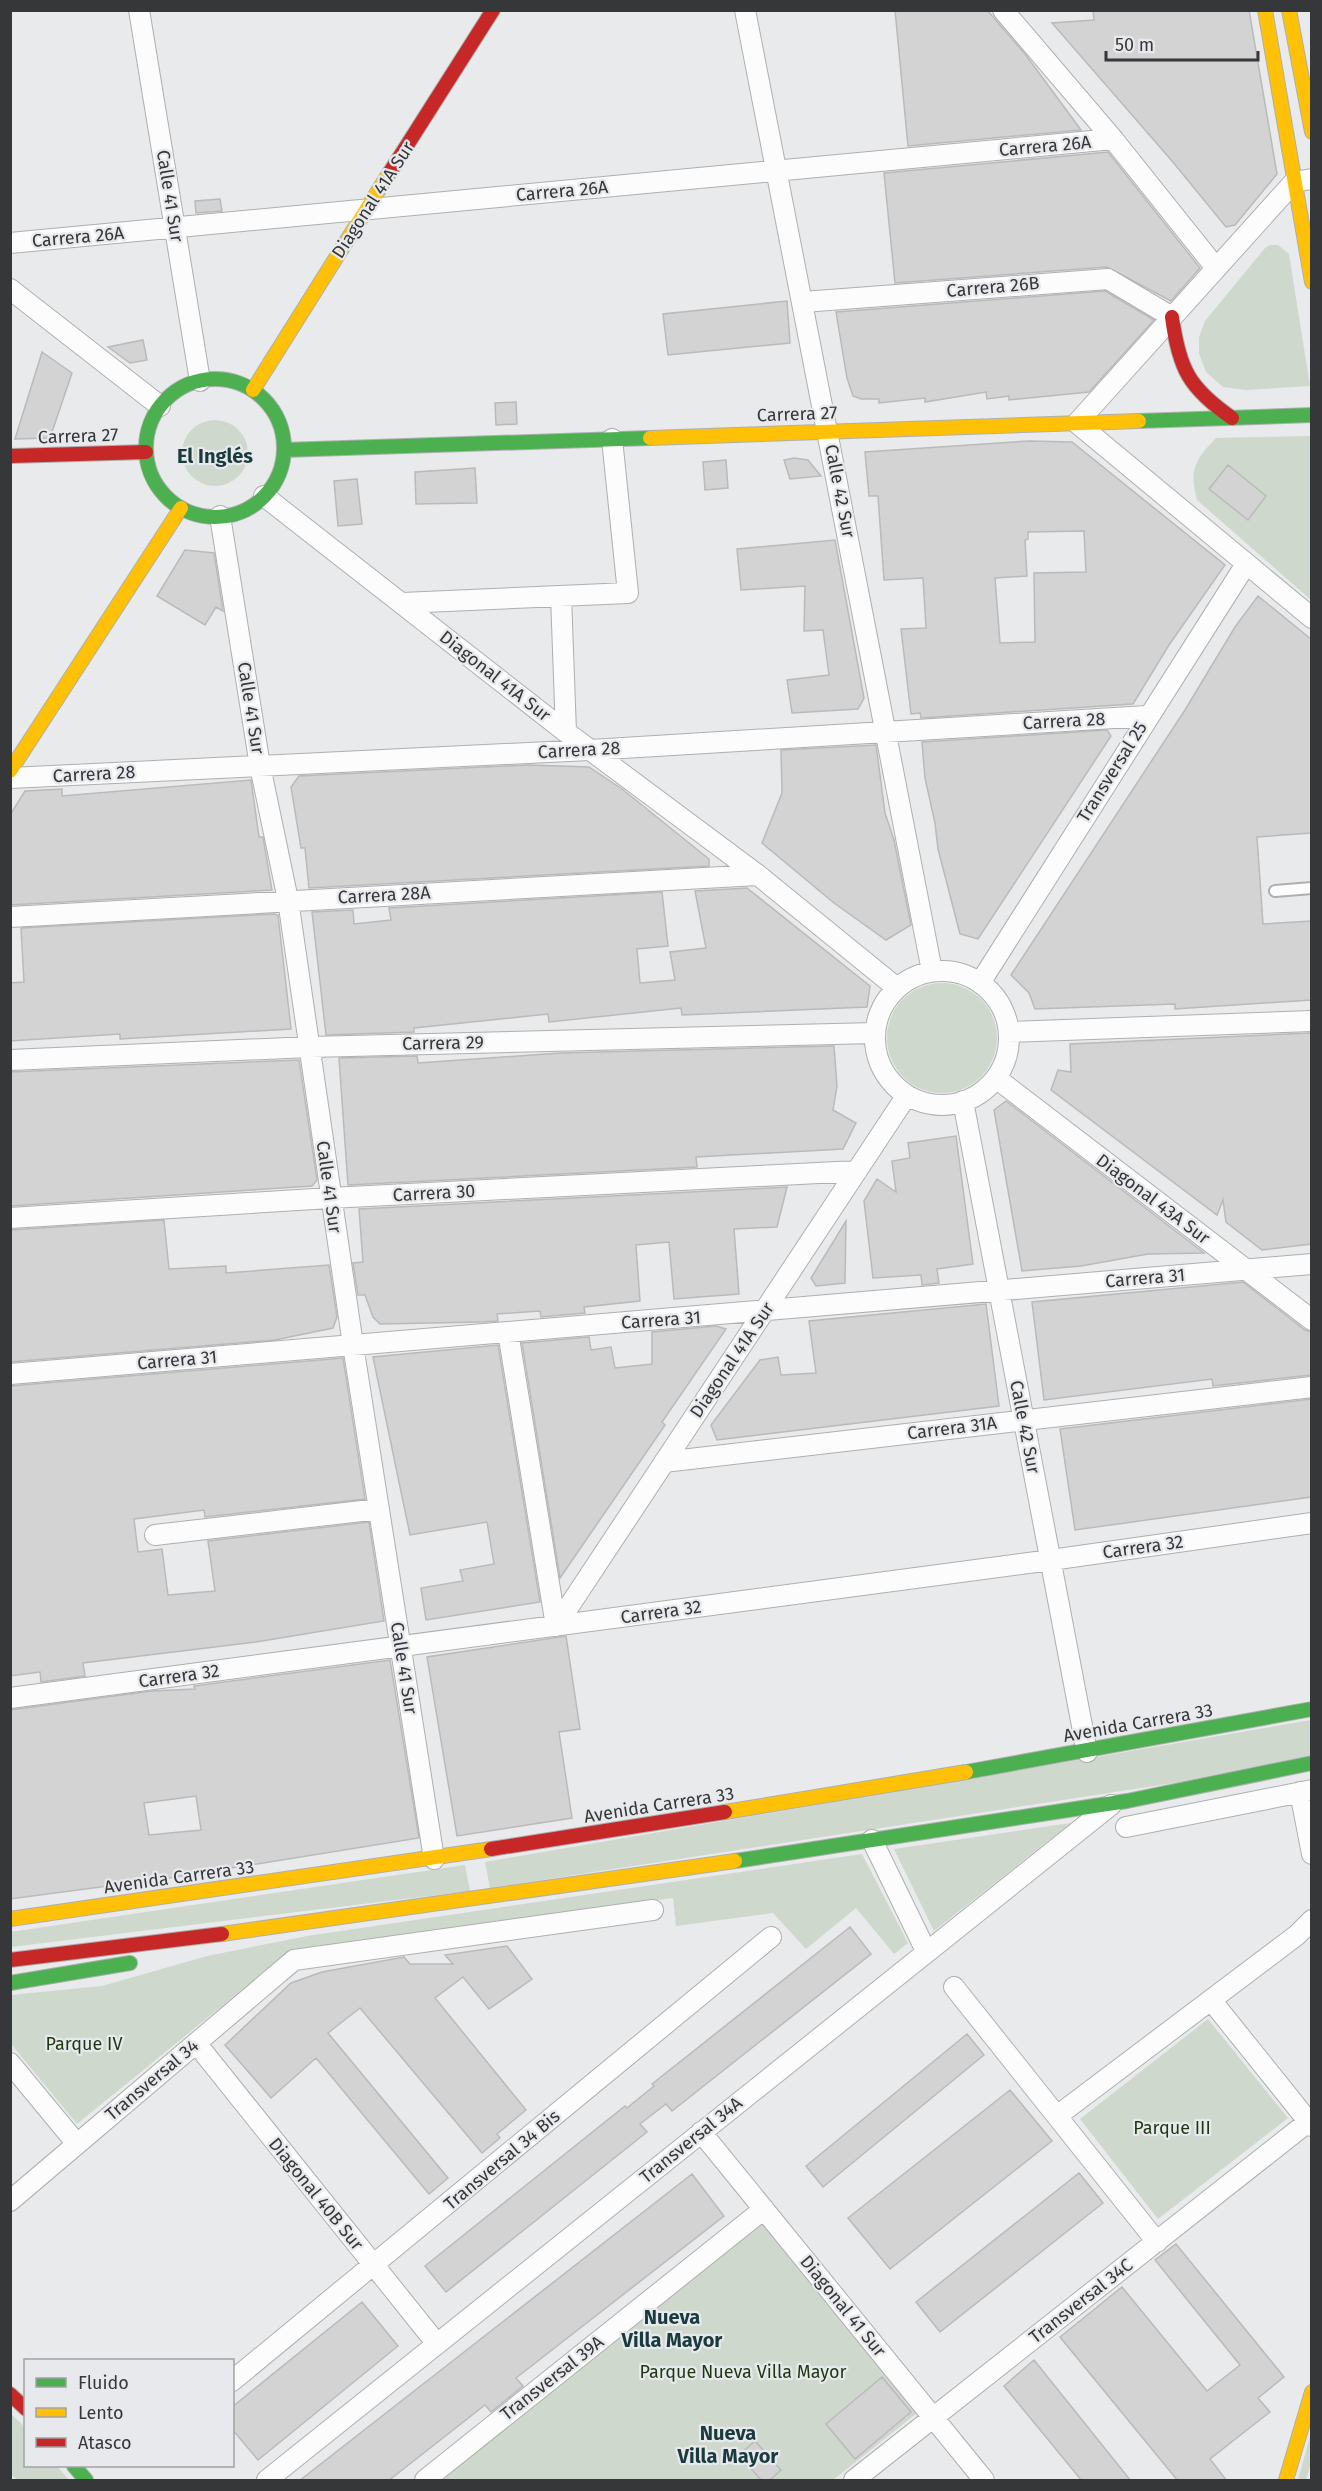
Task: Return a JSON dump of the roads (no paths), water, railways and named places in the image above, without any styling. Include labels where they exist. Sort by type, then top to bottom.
[{"type":"main road","name":"Diagonal 41A Sur","points":[[253,390],[493,10]]},
{"type":"main road","points":[[1265,10],[1303,180],[1311,282]]},
{"type":"main road","points":[[1289,10],[1311,132]]},
{"type":"main road","points":[[1172,317],[1182,372],[1204,399],[1232,418]]},
{"type":"main road","points":[[218,379],[236,382],[253,390],[276,416],[282,432],[284,450],[279,475],[264,496],[236,513],[220,516],[194,513],[181,508],[163,494],[151,474],[146,452],[151,420],[160,406],[178,390],[200,381],[218,379]]},
{"type":"main road","name":"Carrera 27","points":[[284,450],[1311,415]]},
{"type":"main road","name":"Carrera 27","points":[[10,456],[146,452]]},
{"type":"main road","points":[[10,771],[181,508]]},
{"type":"main road","name":"Avenida Carrera 33","points":[[10,1919],[435,1859],[1087,1752],[1311,1709]]},
{"type":"main road","points":[[10,1960],[243,1934],[481,1900],[1232,1783],[1311,1763]]},
{"type":"main road","points":[[10,1983],[146,1959],[243,1934]]},
{"type":"main road","points":[[1286,2481],[1311,2392]]},
{"type":"main road","points":[[10,2394],[24,2407]]},
{"type":"main road","points":[[75,2467],[86,2481]]},
{"type":"street","name":"Calle 41 Sur","points":[[139,10],[200,381]]},
{"type":"street","name":"Calle 42 Sur","points":[[745,10],[829,431],[932,971]]},
{"type":"street","points":[[1003,10],[1113,139],[1216,268]]},
{"type":"street","name":"Carrera 26A","points":[[10,243],[1113,139]]},
{"type":"street","points":[[1303,180],[1216,268],[1077,423],[1311,618]]},
{"type":"street","name":"Carrera 26B","points":[[803,302],[1108,279],[1172,317]]},
{"type":"street","points":[[10,290],[160,406]]},
{"type":"street","points":[[402,603],[628,593],[612,439]]},
{"type":"street","name":"Diagonal 41A Sur","points":[[264,496],[566,732],[758,875],[897,988]]},
{"type":"street","name":"Calle 41 Sur","points":[[220,516],[260,766],[288,900],[352,1345],[435,1859]]},
{"type":"street","name":"Transversal 25","points":[[980,982],[1147,716],[1246,564]]},
{"type":"street","points":[[561,596],[566,732]]},
{"type":"street","name":"Carrera 28","points":[[10,778],[590,750],[1147,716]]},
{"type":"street","name":"Carrera 28A","points":[[10,917],[758,875]]},
{"type":"street","points":[[932,971],[965,975],[980,982],[995,996],[1005,1013],[1009,1032],[1004,1064],[996,1078],[981,1092],[963,1101],[944,1105],[925,1102],[907,1095],[892,1083],[882,1068],[876,1051],[875,1033],[882,1009],[897,988],[913,977],[932,971]]},
{"type":"street","points":[[1009,1032],[1311,1021]]},
{"type":"street","name":"Carrera 29","points":[[10,1060],[310,1047],[875,1033]]},
{"type":"street","name":"Diagonal 43A Sur","points":[[996,1078],[1311,1320]]},
{"type":"street","name":"Diagonal 41A Sur","points":[[556,1626],[907,1095]]},
{"type":"street","name":"Calle 42 Sur","points":[[963,1101],[1087,1752]]},
{"type":"street","name":"Carrera 30","points":[[10,1218],[330,1198],[857,1171]]},
{"type":"street","name":"Carrera 31","points":[[10,1374],[1311,1264]]},
{"type":"street","points":[[508,1332],[556,1626]]},
{"type":"street","name":"Carrera 31A","points":[[664,1462],[1311,1387]]},
{"type":"street","points":[[155,1535],[379,1509]]},
{"type":"street","name":"Carrera 32","points":[[10,1698],[1051,1560],[1311,1522]]},
{"type":"street","points":[[1126,1827],[1306,1791],[1311,1854]]},
{"type":"street","name":"Transversal 34A","points":[[267,2481],[926,1951],[1116,1802]]},
{"type":"street","points":[[872,1840],[926,1951]]},
{"type":"street","name":"Transversal 34","points":[[10,2200],[294,1960],[653,1910]]},
{"type":"street","points":[[1057,2116],[1297,1935],[1311,1920]]},
{"type":"street","name":"Transversal 34 Bis","points":[[234,2379],[771,1937]]},
{"type":"street","points":[[954,1987],[1157,2242]]},
{"type":"street","points":[[1211,2001],[1310,2124]]},
{"type":"street","name":"Diagonal 40B Sur","points":[[196,2043],[437,2344]]},
{"type":"street","points":[[10,2063],[77,2144]]},
{"type":"street","name":"Transversal 34C","points":[[854,2481],[1310,2124]]},
{"type":"street","name":"Diagonal 41 Sur","points":[[701,2132],[984,2481]]},
{"type":"street","name":"Transversal 39A","points":[[425,2481],[764,2209]]},
{"type":"lane","points":[[1275,891],[1311,888]]},
{"type":"district","name":"El Inglés","points":[[215,456]]},
{"type":"district","name":"Nueva Villa Mayor","points":[[672,2328]]},
{"type":"district","name":"Nueva Villa Mayor","points":[[728,2444]]},
{"type":"park label","name":"Parque IV","points":[[84,2044]]},
{"type":"park label","name":"Parque III","points":[[1172,2128]]},
{"type":"park label","name":"Parque Nueva Villa Mayor","points":[[743,2372]]}]
